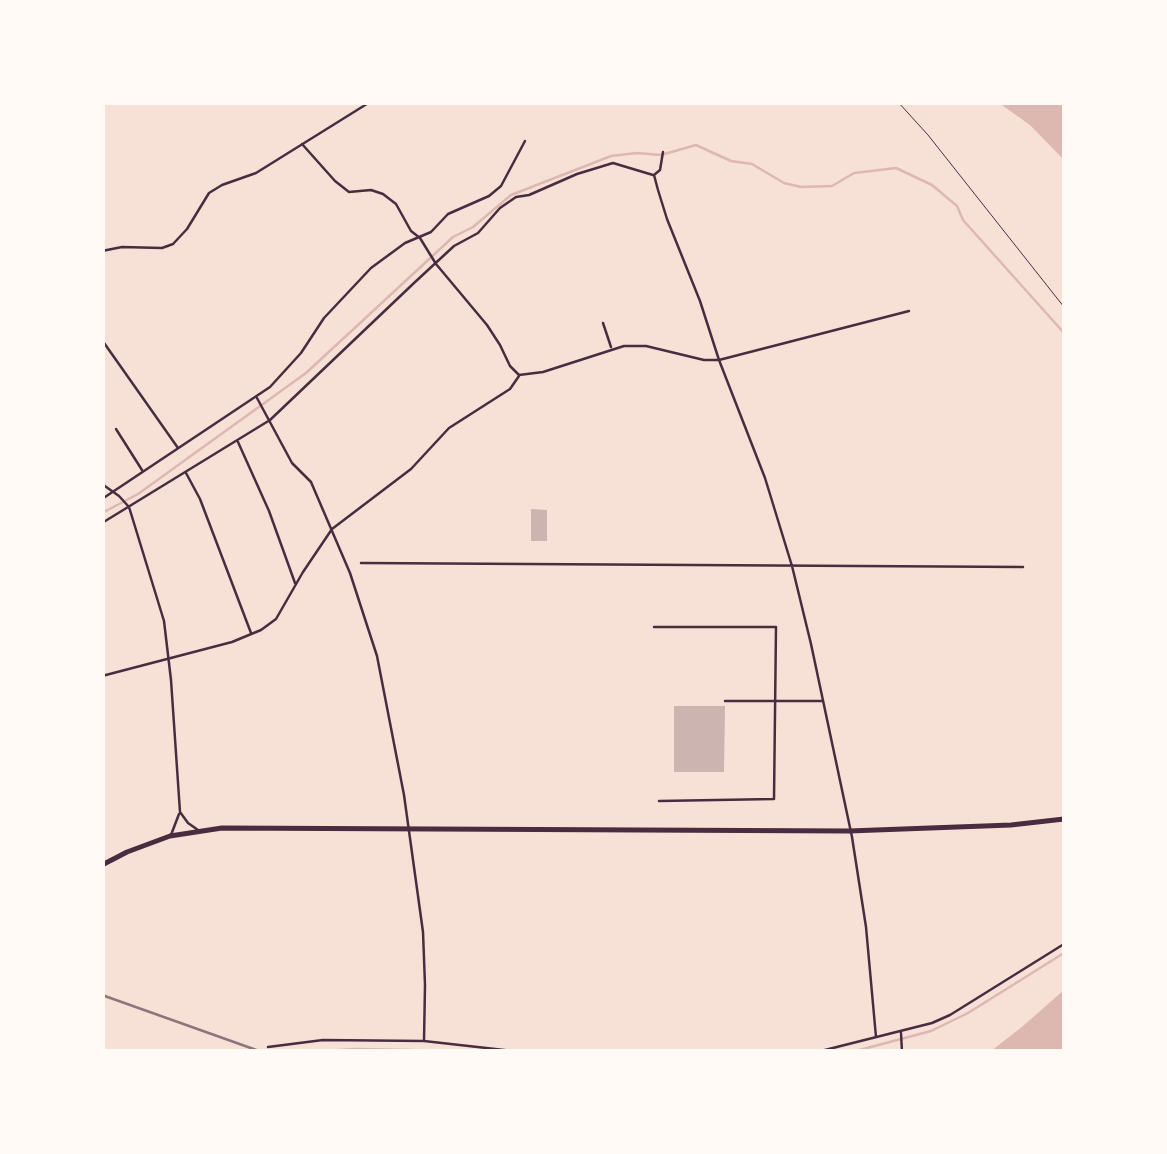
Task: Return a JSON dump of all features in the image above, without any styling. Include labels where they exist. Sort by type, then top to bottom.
[{"type":"main road","points":[[102,864],[170,836],[198,830],[272,827],[849,831],[1011,825],[1064,819]]},
{"type":"street","points":[[102,251],[173,244],[187,230],[209,193],[256,174],[370,102]]},
{"type":"street","points":[[102,499],[178,448],[259,402],[324,318],[371,268],[405,243],[430,232],[448,214],[490,196],[501,186],[525,141]]},
{"type":"street","points":[[302,144],[334,181],[350,192],[371,190],[396,204],[411,231],[487,325],[519,375]]},
{"type":"street","points":[[654,176],[660,170],[663,152]]},
{"type":"street","points":[[102,522],[270,420],[362,334],[433,260],[478,233],[500,208],[516,197],[613,163],[654,176]]},
{"type":"street","points":[[654,176],[765,478],[792,566],[849,831],[866,927],[876,1037]]},
{"type":"street","points":[[519,375],[543,372],[624,346],[646,346],[719,360],[910,311]]},
{"type":"street","points":[[603,323],[612,348]]},
{"type":"street","points":[[102,340],[178,448]]},
{"type":"street","points":[[102,676],[232,642],[261,630],[276,619],[332,529],[411,470],[448,428],[510,389],[519,375]]},
{"type":"street","points":[[259,402],[292,463],[311,482],[350,573],[377,656],[404,794],[423,932],[424,1041]]},
{"type":"street","points":[[116,429],[143,473]]},
{"type":"street","points":[[238,441],[296,584]]},
{"type":"street","points":[[186,472],[252,634]]},
{"type":"street","points":[[102,484],[129,508],[164,621],[180,812],[170,836]]},
{"type":"street","points":[[361,563],[1023,567]]},
{"type":"street","points":[[654,627],[776,627],[774,799],[659,800]]},
{"type":"street","points":[[726,702],[824,701]]},
{"type":"street","points":[[180,812],[198,830]]},
{"type":"street","points":[[817,1052],[901,1034],[932,1023],[1064,944]]},
{"type":"street","points":[[901,1034],[902,1052]]},
{"type":"street","points":[[268,1047],[324,1040],[424,1041],[522,1052]]},
{"type":"path","points":[[898,102],[1064,307]]},
{"type":"shaded area","points":[[999,103],[1064,103],[1064,160],[1030,125]]},
{"type":"shaded area","points":[[1064,990],[1064,1051],[991,1051],[1023,1026]]},
{"type":"building","points":[[531,509],[547,510],[547,541],[531,541]]},
{"type":"building","points":[[674,706],[725,706],[724,772],[674,772]]},
{"type":"waterway","points":[[102,513],[138,494],[306,373],[453,237],[473,227],[511,195],[611,156],[661,155],[696,145],[731,161],[752,164],[784,183],[801,187],[832,186],[854,173],[896,168],[932,185],[957,206],[963,220],[1064,333]]},
{"type":"waterway","points":[[852,1052],[931,1031],[968,1013],[1064,953]]},
{"type":"waterway","points":[[309,1052],[413,1050]]},
{"type":"waterway","points":[[420,1050],[434,1052]]},
{"type":"railway","points":[[102,995],[262,1052]]}]
